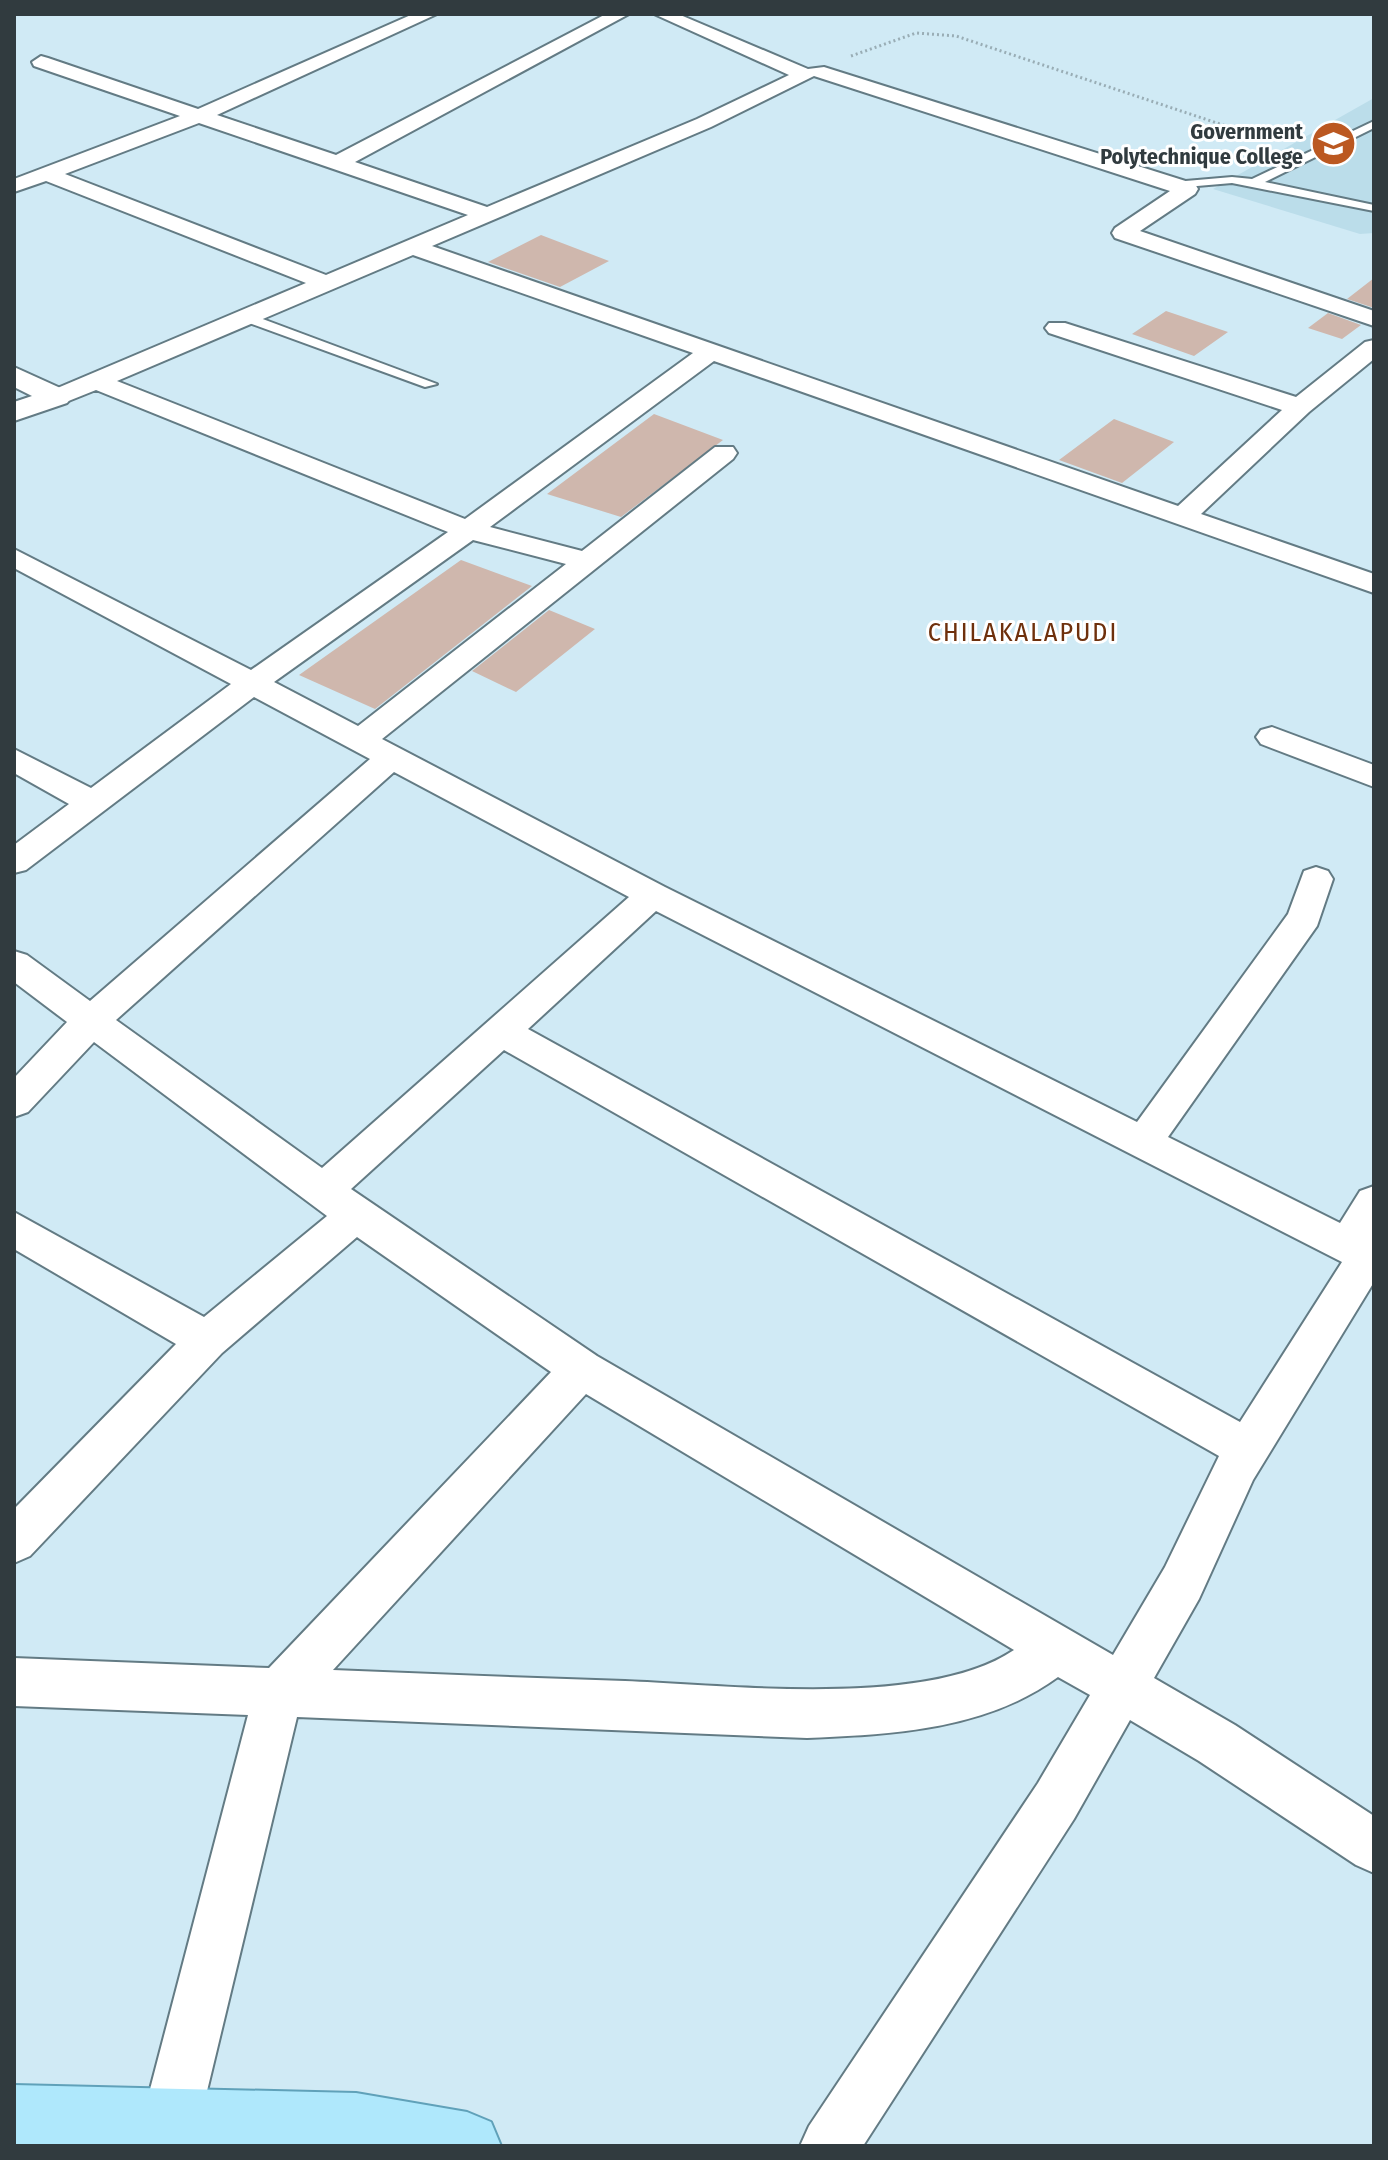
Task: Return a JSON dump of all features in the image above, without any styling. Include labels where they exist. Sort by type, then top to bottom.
[{"type":"main road","points":[[14,2118],[356,2126],[467,2146]]},
{"type":"street","points":[[14,186],[201,115],[428,14]]},
{"type":"street","points":[[339,162],[620,14]]},
{"type":"street","points":[[14,412],[96,381],[484,213],[704,123],[805,75],[663,14]]},
{"type":"street","points":[[41,62],[484,213]]},
{"type":"street","points":[[817,71],[1187,189],[1123,233],[1374,319]]},
{"type":"street","points":[[47,174],[324,282]]},
{"type":"street","points":[[410,246],[1374,584]]},
{"type":"street","points":[[1057,328],[1300,407]]},
{"type":"street","points":[[1182,517],[1300,407],[1374,347]]},
{"type":"street","points":[[14,862],[255,681],[468,530],[710,352]]},
{"type":"street","points":[[14,376],[57,397]]},
{"type":"street","points":[[96,381],[468,530],[589,561]]},
{"type":"street","points":[[358,742],[724,453]]},
{"type":"street","points":[[14,557],[255,681],[358,742],[653,895],[1364,1253]]},
{"type":"street","points":[[1272,737],[1374,777]]},
{"type":"street","points":[[14,1102],[91,1021],[390,758]]},
{"type":"street","points":[[14,759],[92,803]]},
{"type":"street","points":[[1143,1143],[1305,917],[1316,879]]},
{"type":"street","points":[[14,1541],[501,1031],[653,895]]},
{"type":"street","points":[[14,964],[340,1202],[582,1369],[1217,1743],[1374,1847]]},
{"type":"street","points":[[501,1031],[1248,1449]]},
{"type":"street","points":[[829,2146],[1056,1801],[1123,1690],[1182,1583],[1248,1449],[1364,1253],[1374,1202]]},
{"type":"street","points":[[14,1229],[207,1340]]},
{"type":"street","points":[[171,2120],[278,1694],[582,1369]]},
{"type":"street","points":[[14,1682],[807,1713],[863,1711],[956,1697],[1013,1678],[1055,1650]]},
{"type":"lane","points":[[1254,183],[1374,124]]},
{"type":"lane","points":[[1174,185],[1232,180],[1374,208]]},
{"type":"lane","points":[[245,317],[430,384]]},
{"type":"path","points":[[817,71],[895,39],[933,31],[1268,140]]},
{"type":"shaded area","name":"Government Polytechnique College","points":[[1374,98],[1374,233],[1360,234],[1213,189]]},
{"type":"building","points":[[541,235],[609,261],[560,287],[488,262]]},
{"type":"building","points":[[1374,278],[1374,308],[1347,299]]},
{"type":"building","points":[[1166,311],[1228,332],[1194,356],[1132,334]]},
{"type":"building","points":[[1328,313],[1361,325],[1342,339],[1308,328]]},
{"type":"building","points":[[654,414],[723,440],[621,517],[547,494]]},
{"type":"building","points":[[1114,419],[1174,442],[1122,483],[1059,460]]},
{"type":"building","points":[[461,560],[532,586],[375,709],[299,675]]},
{"type":"building","points":[[549,610],[595,629],[516,692],[472,671]]},
{"type":"place","name":"Government Polytechnique College","points":[[1334,144]]},
{"type":"district","name":"CHILAKALAPUDI","points":[[1023,632]]}]
